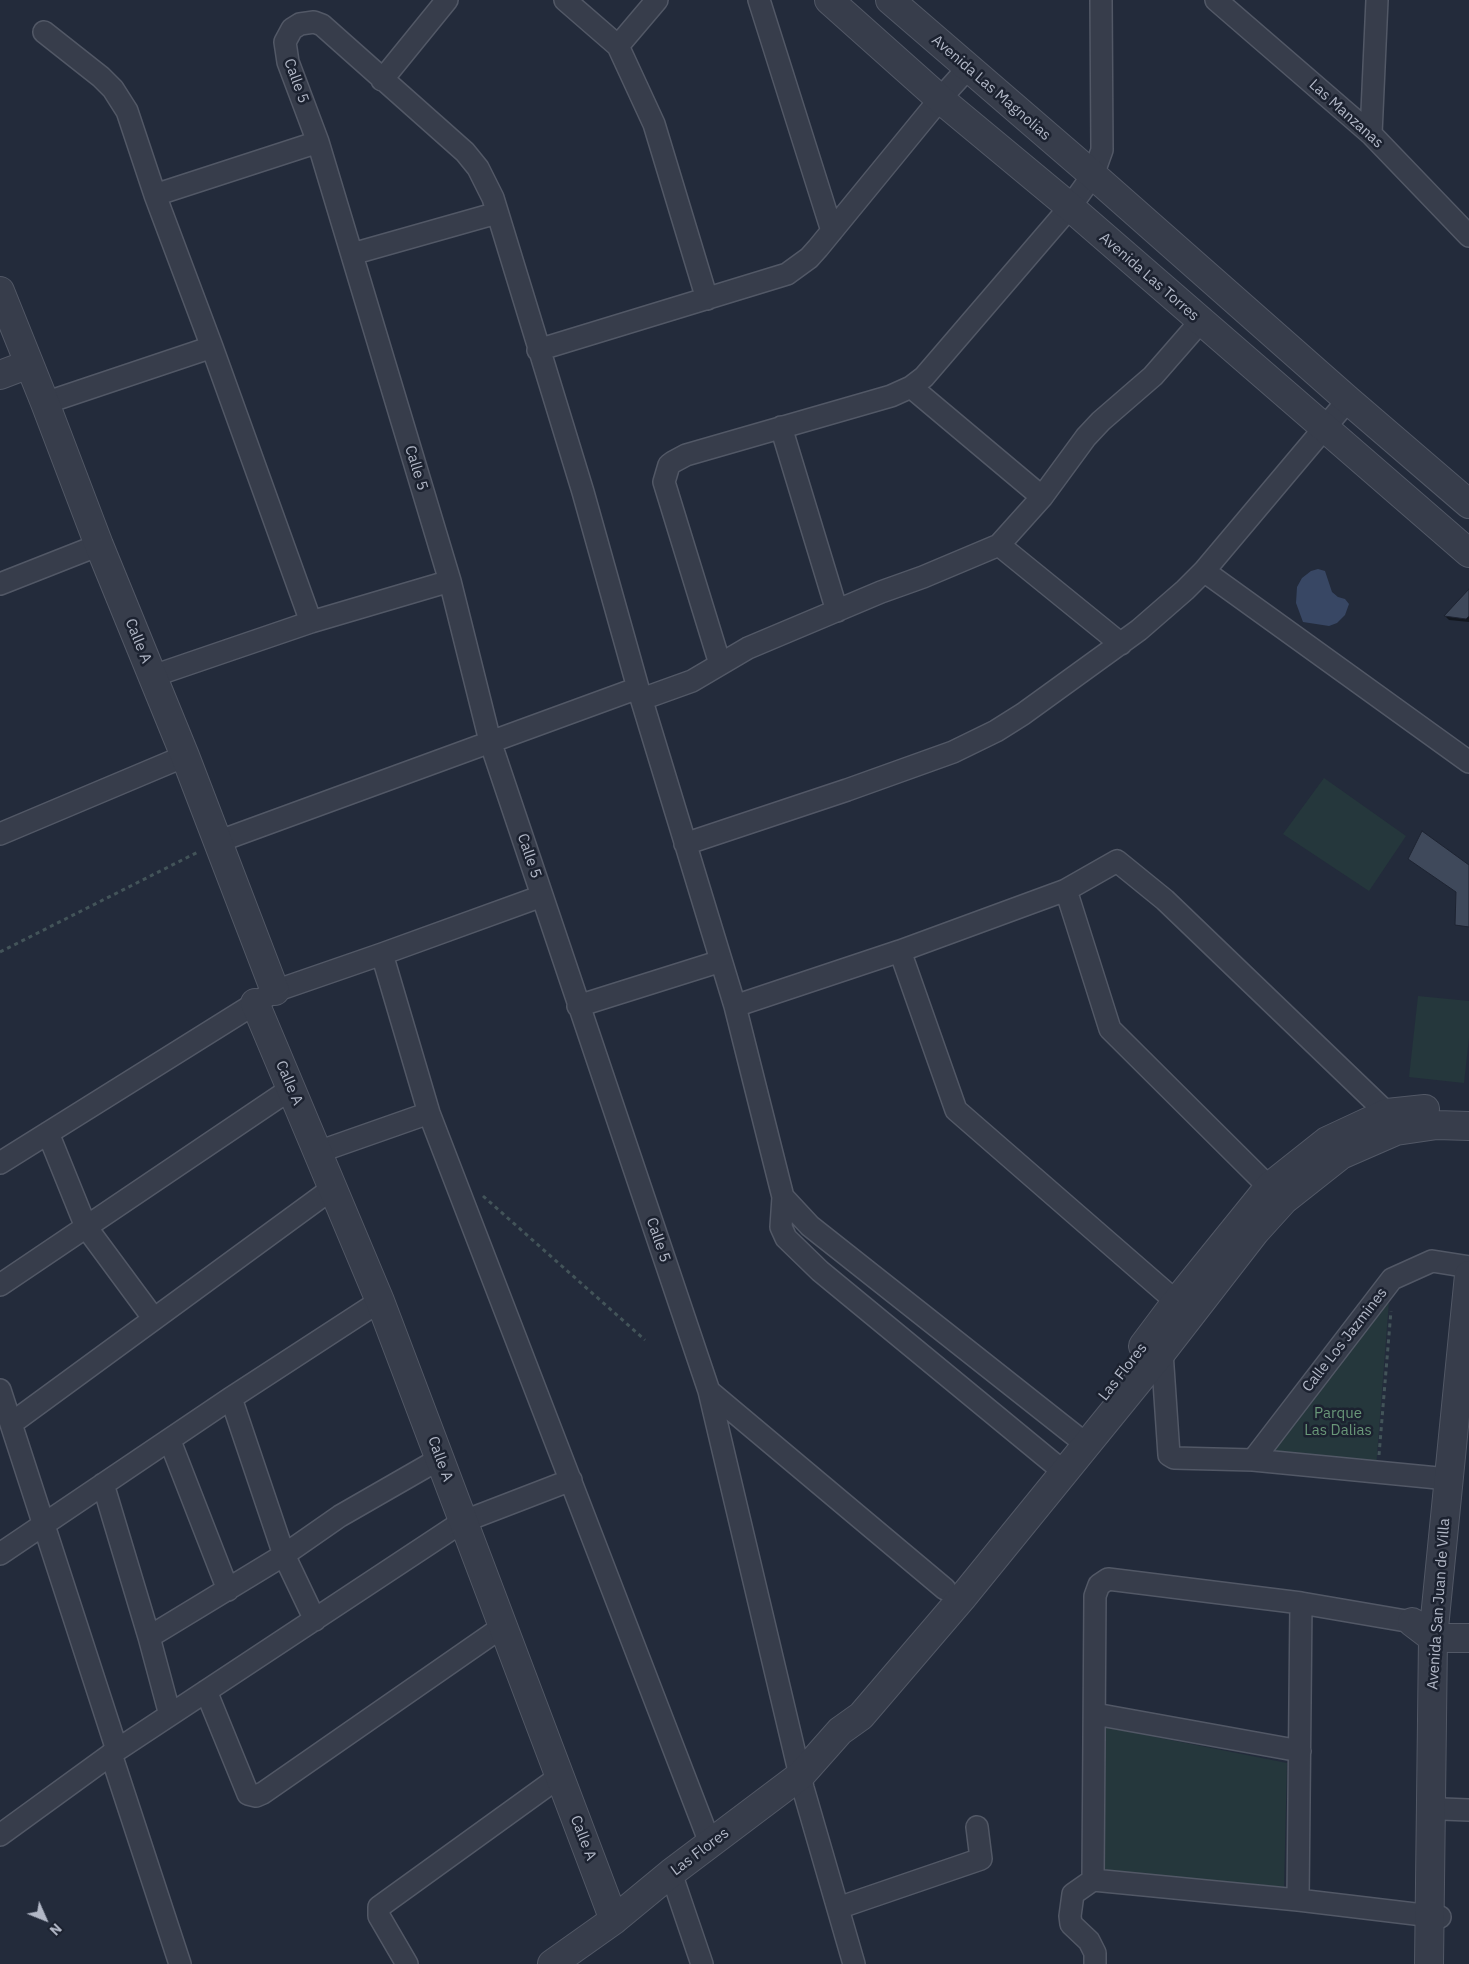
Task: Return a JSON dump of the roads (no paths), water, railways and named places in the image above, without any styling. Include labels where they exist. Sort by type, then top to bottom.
[{"type":"street","points":[[382,80],[448,0]]},
{"type":"street","points":[[565,0],[618,46],[654,124],[707,299]]},
{"type":"street","points":[[618,46],[657,0]]},
{"type":"street","points":[[759,0],[832,231]]},
{"type":"street","name":"Avenida Las Torres","points":[[829,0],[940,99],[1070,207],[1324,430],[1469,554]]},
{"type":"street","name":"Avenida Las Magnolias","points":[[890,0],[1093,175]]},
{"type":"street","points":[[720,664],[664,482],[666,470],[672,462],[686,455],[891,396],[910,387],[924,376],[1070,207],[1093,175],[1102,150],[1101,0]]},
{"type":"street","name":"Las Manzanas","points":[[1216,0],[1371,134],[1469,236]]},
{"type":"street","points":[[1371,134],[1376,0]]},
{"type":"street","name":"Calle 5","points":[[782,1197],[735,1006],[640,693],[583,492],[487,181],[465,152],[322,25],[306,22],[292,29],[285,42],[285,49],[294,79],[318,142],[450,581],[490,741],[709,1391],[801,1775],[854,1964]]},
{"type":"street","points":[[44,32],[101,77],[120,100],[132,124],[155,195],[311,622]]},
{"type":"street","points":[[538,350],[787,274],[809,258],[940,99],[968,68]]},
{"type":"street","points":[[155,195],[318,142]]},
{"type":"street","points":[[1093,175],[1469,504]]},
{"type":"street","points":[[352,254],[498,214]]},
{"type":"street","name":"Calle A","points":[[0,291],[185,756],[217,842],[292,1088],[380,1302],[441,1458],[462,1522],[614,1920]]},
{"type":"street","points":[[217,842],[490,741],[640,693],[692,680],[748,648],[999,545],[1042,497],[1101,421],[1166,362],[1201,321]]},
{"type":"street","points":[[46,403],[212,347]]},
{"type":"street","points":[[0,375],[29,364]]},
{"type":"street","points":[[910,387],[1042,497]]},
{"type":"street","points":[[685,844],[847,790],[953,752],[996,731],[1023,714],[1121,644],[1152,619],[1204,571],[1348,400]]},
{"type":"street","points":[[781,428],[837,611]]},
{"type":"street","points":[[999,545],[1121,644]]},
{"type":"street","points":[[0,584],[100,546]]},
{"type":"street","points":[[1204,571],[1469,762]]},
{"type":"street","points":[[153,676],[311,622],[450,581]]},
{"type":"street","points":[[0,834],[185,756]]},
{"type":"street","points":[[735,1006],[900,951],[1066,890],[1116,861],[1164,900],[1392,1122]]},
{"type":"street","points":[[1066,890],[1110,1029],[1268,1187]]},
{"type":"street","points":[[0,1163],[265,997],[542,896]]},
{"type":"street","points":[[900,951],[956,1110],[1184,1308]]},
{"type":"street","points":[[382,954],[429,1113],[710,1843]]},
{"type":"street","points":[[578,1006],[721,961]]},
{"type":"street","points":[[0,1286],[292,1088]]},
{"type":"street","name":"Las Flores","points":[[552,1964],[614,1920],[710,1843],[801,1775],[840,1731],[861,1716],[962,1598],[1058,1467],[1184,1308],[1268,1187],[1327,1141],[1435,1108],[1469,1112]]},
{"type":"street","points":[[318,1152],[429,1113]]},
{"type":"street","name":"Las Flores","points":[[1080,1440],[1162,1352],[1184,1308],[1284,1200],[1341,1156],[1392,1122],[1469,1126]]},
{"type":"street","points":[[48,1133],[86,1227],[154,1319]]},
{"type":"street","points":[[12,1423],[334,1188]]},
{"type":"street","points":[[782,1197],[810,1226],[1080,1440]]},
{"type":"street","points":[[782,1197],[781,1227],[792,1246],[828,1278],[1058,1467]]},
{"type":"street","name":"Calle Los Jazmines","points":[[1253,1460],[1394,1278],[1432,1261],[1469,1267]]},
{"type":"street","name":"Avenida San Juan de Villa","points":[[1429,1964],[1435,1916],[1442,1809],[1448,1479],[1469,1275]]},
{"type":"street","points":[[0,1554],[231,1398],[380,1302]]},
{"type":"street","points":[[1162,1352],[1169,1454],[1174,1458],[1253,1460],[1448,1479]]},
{"type":"street","points":[[0,1390],[44,1524],[180,1964]]},
{"type":"street","points":[[709,1391],[946,1589]]},
{"type":"street","name":"Avenida San Juan de Villa","points":[[1440,1964],[1435,1916],[1445,1629],[1469,1394]]},
{"type":"street","points":[[231,1398],[284,1555],[315,1620]]},
{"type":"street","points":[[170,1440],[228,1590]]},
{"type":"street","points":[[149,1637],[284,1555],[340,1516],[441,1458]]},
{"type":"street","name":"Las Flores","points":[[840,1731],[848,1709],[946,1589],[1058,1467]]},
{"type":"street","points":[[0,1836],[114,1752],[462,1522],[571,1480]]},
{"type":"street","points":[[103,1484],[149,1637],[170,1715]]},
{"type":"street","points":[[1093,1880],[1095,1596],[1099,1585],[1108,1579],[1301,1603],[1445,1629]]},
{"type":"street","points":[[1298,1900],[1301,1603]]},
{"type":"street","points":[[206,1691],[248,1794],[256,1796],[502,1627]]},
{"type":"street","points":[[1095,1714],[1300,1750]]},
{"type":"street","points":[[408,1964],[378,1916],[379,1907],[560,1777]]},
{"type":"street","points":[[1442,1809],[1469,1810]]},
{"type":"street","points":[[838,1908],[981,1859],[977,1827]]},
{"type":"street","points":[[672,1873],[702,1964]]},
{"type":"street","points":[[1095,1964],[1095,1953],[1089,1941],[1071,1924],[1070,1916],[1073,1894],[1093,1880],[1298,1900],[1435,1916]]},
{"type":"water","points":[[1318,569],[1325,571],[1332,592],[1338,597],[1345,599],[1349,604],[1345,615],[1337,623],[1329,626],[1303,622],[1296,603],[1297,587],[1302,578],[1311,571]]},
{"type":"park label","name":"Parque Las Dalias","points":[[1338,1422]]}]
